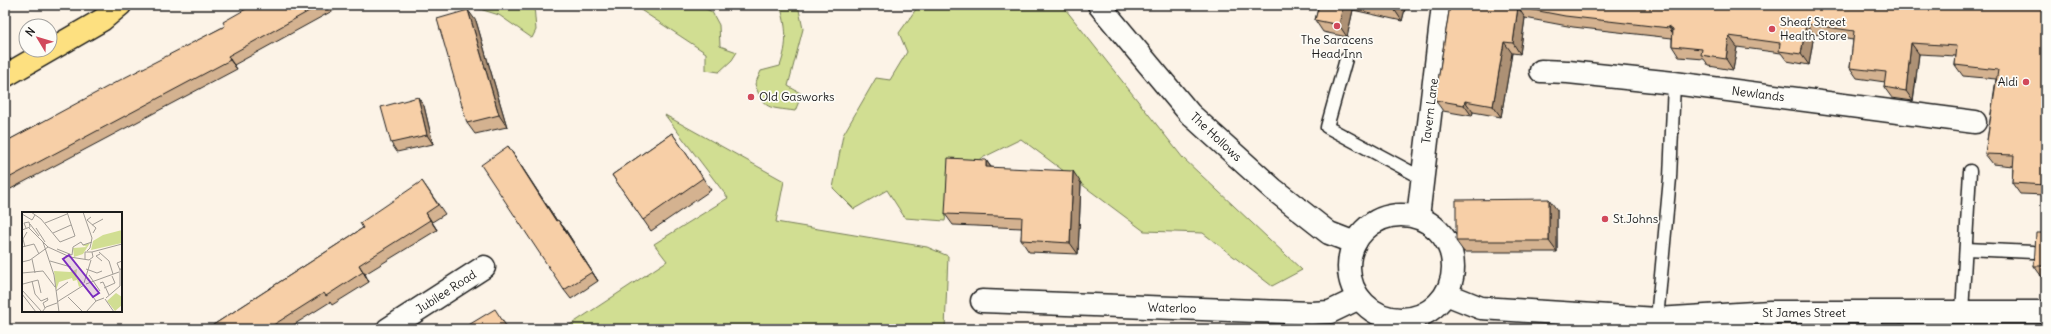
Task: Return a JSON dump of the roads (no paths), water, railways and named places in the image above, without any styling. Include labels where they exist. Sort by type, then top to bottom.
[{"type":"main road","points":[[5,76],[102,20],[120,5]]},
{"type":"main road","name":"The Hollows","points":[[1099,5],[1190,114],[1273,189],[1322,228],[1329,233],[1355,243]]},
{"type":"main road","name":"Tavern Lane","points":[[1418,218],[1442,5]]},
{"type":"main road","name":"Newlands","points":[[1541,71],[1568,72],[1674,83],[1975,122]]},
{"type":"main road","points":[[1402,215],[1418,218],[1435,227],[1449,246],[1453,264],[1453,273],[1446,294],[1435,307],[1426,313],[1394,324],[1376,313],[1359,298],[1351,281],[1349,271],[1349,259],[1355,243],[1367,227],[1387,217],[1402,215]]},
{"type":"main road","name":"Jubilee Road","points":[[388,329],[484,268]]},
{"type":"main road","name":"St James Street","points":[[1446,294],[1481,308],[1658,319],[1770,321],[1962,313],[2046,312]]},
{"type":"main road","name":"Waterloo","points":[[982,301],[1311,313],[1330,312],[1359,298]]},
{"type":"lane","points":[[1346,59],[1327,127],[1422,178]]},
{"type":"lane","points":[[1658,319],[1670,178],[1674,83]]},
{"type":"lane","points":[[1962,313],[1970,171]]},
{"type":"lane","points":[[1966,249],[2033,252]]},
{"type":"place","name":"The Saracens Head Inn","points":[[1337,26]]},
{"type":"place","name":"Sheaf Street Health Store","points":[[1772,29]]},
{"type":"place","name":"Aldi","points":[[2026,82]]},
{"type":"place","name":"Old Gasworks","points":[[751,97]]},
{"type":"place","name":"St.Johns","points":[[1605,219]]}]
